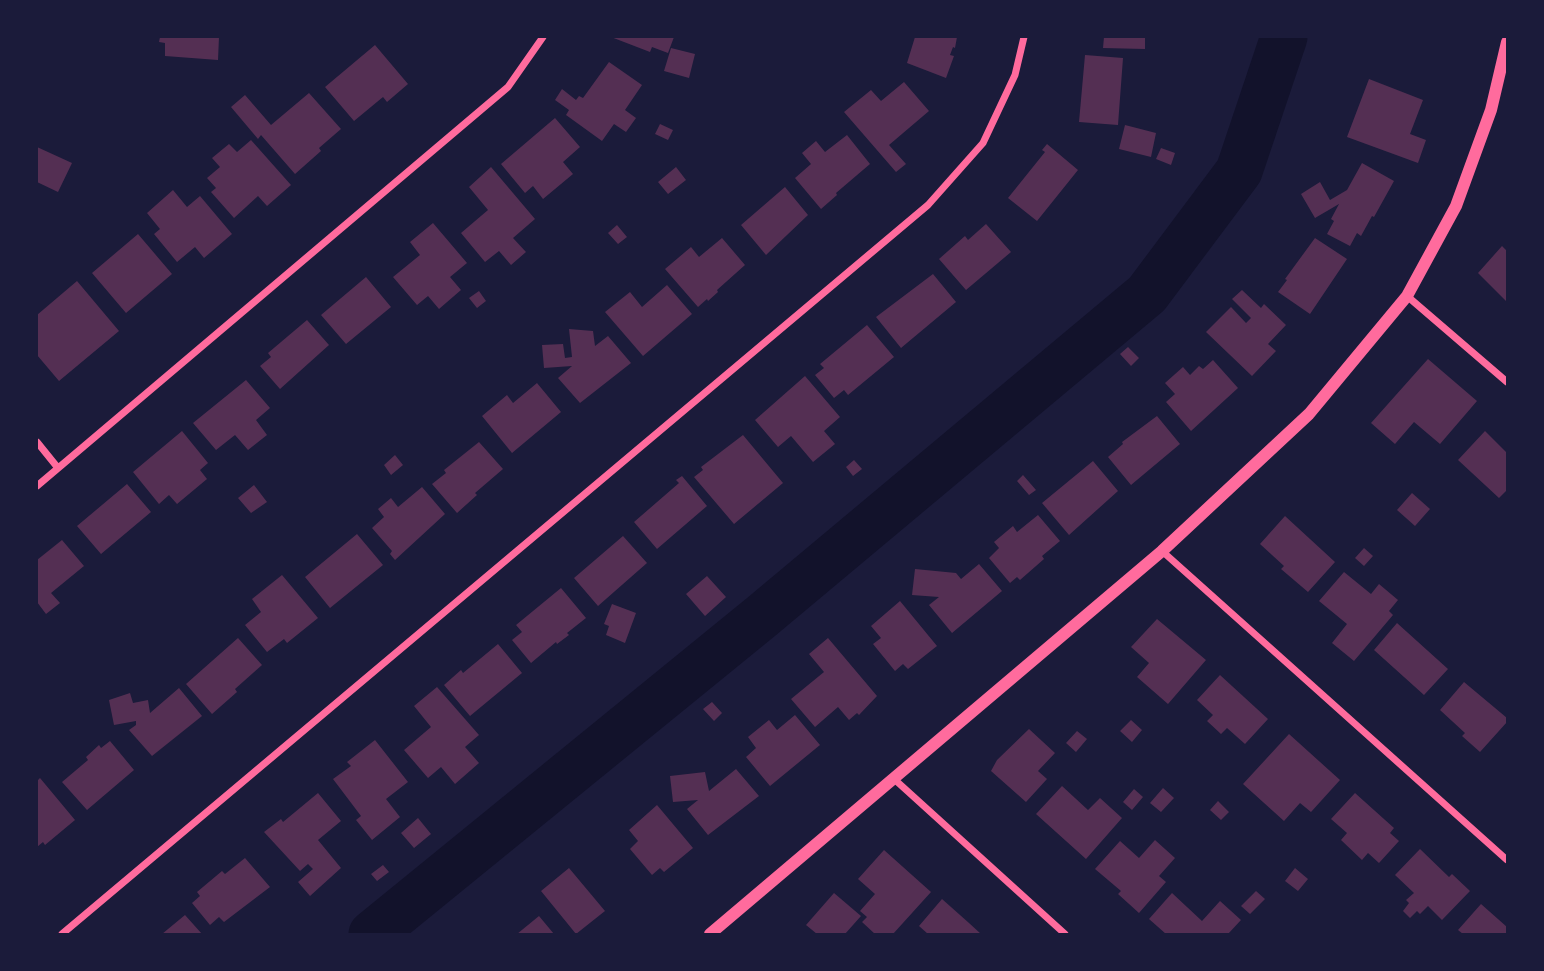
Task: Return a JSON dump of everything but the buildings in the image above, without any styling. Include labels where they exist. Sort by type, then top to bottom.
[{"type":"street","points":[[37,486],[509,87],[543,37]]},
{"type":"street","points":[[62,934],[928,205],[983,143],[1015,75],[1024,37]]},
{"type":"street","points":[[710,934],[1162,551],[1309,414],[1407,296],[1456,205],[1491,110],[1507,42]]},
{"type":"street","points":[[1407,296],[1507,382]]},
{"type":"street","points":[[37,442],[58,468]]},
{"type":"street","points":[[1162,551],[1507,860]]},
{"type":"street","points":[[893,778],[1065,934]]},
{"type":"waterway","points":[[372,934],[761,617],[1147,294],[1239,171],[1284,37]]}]
